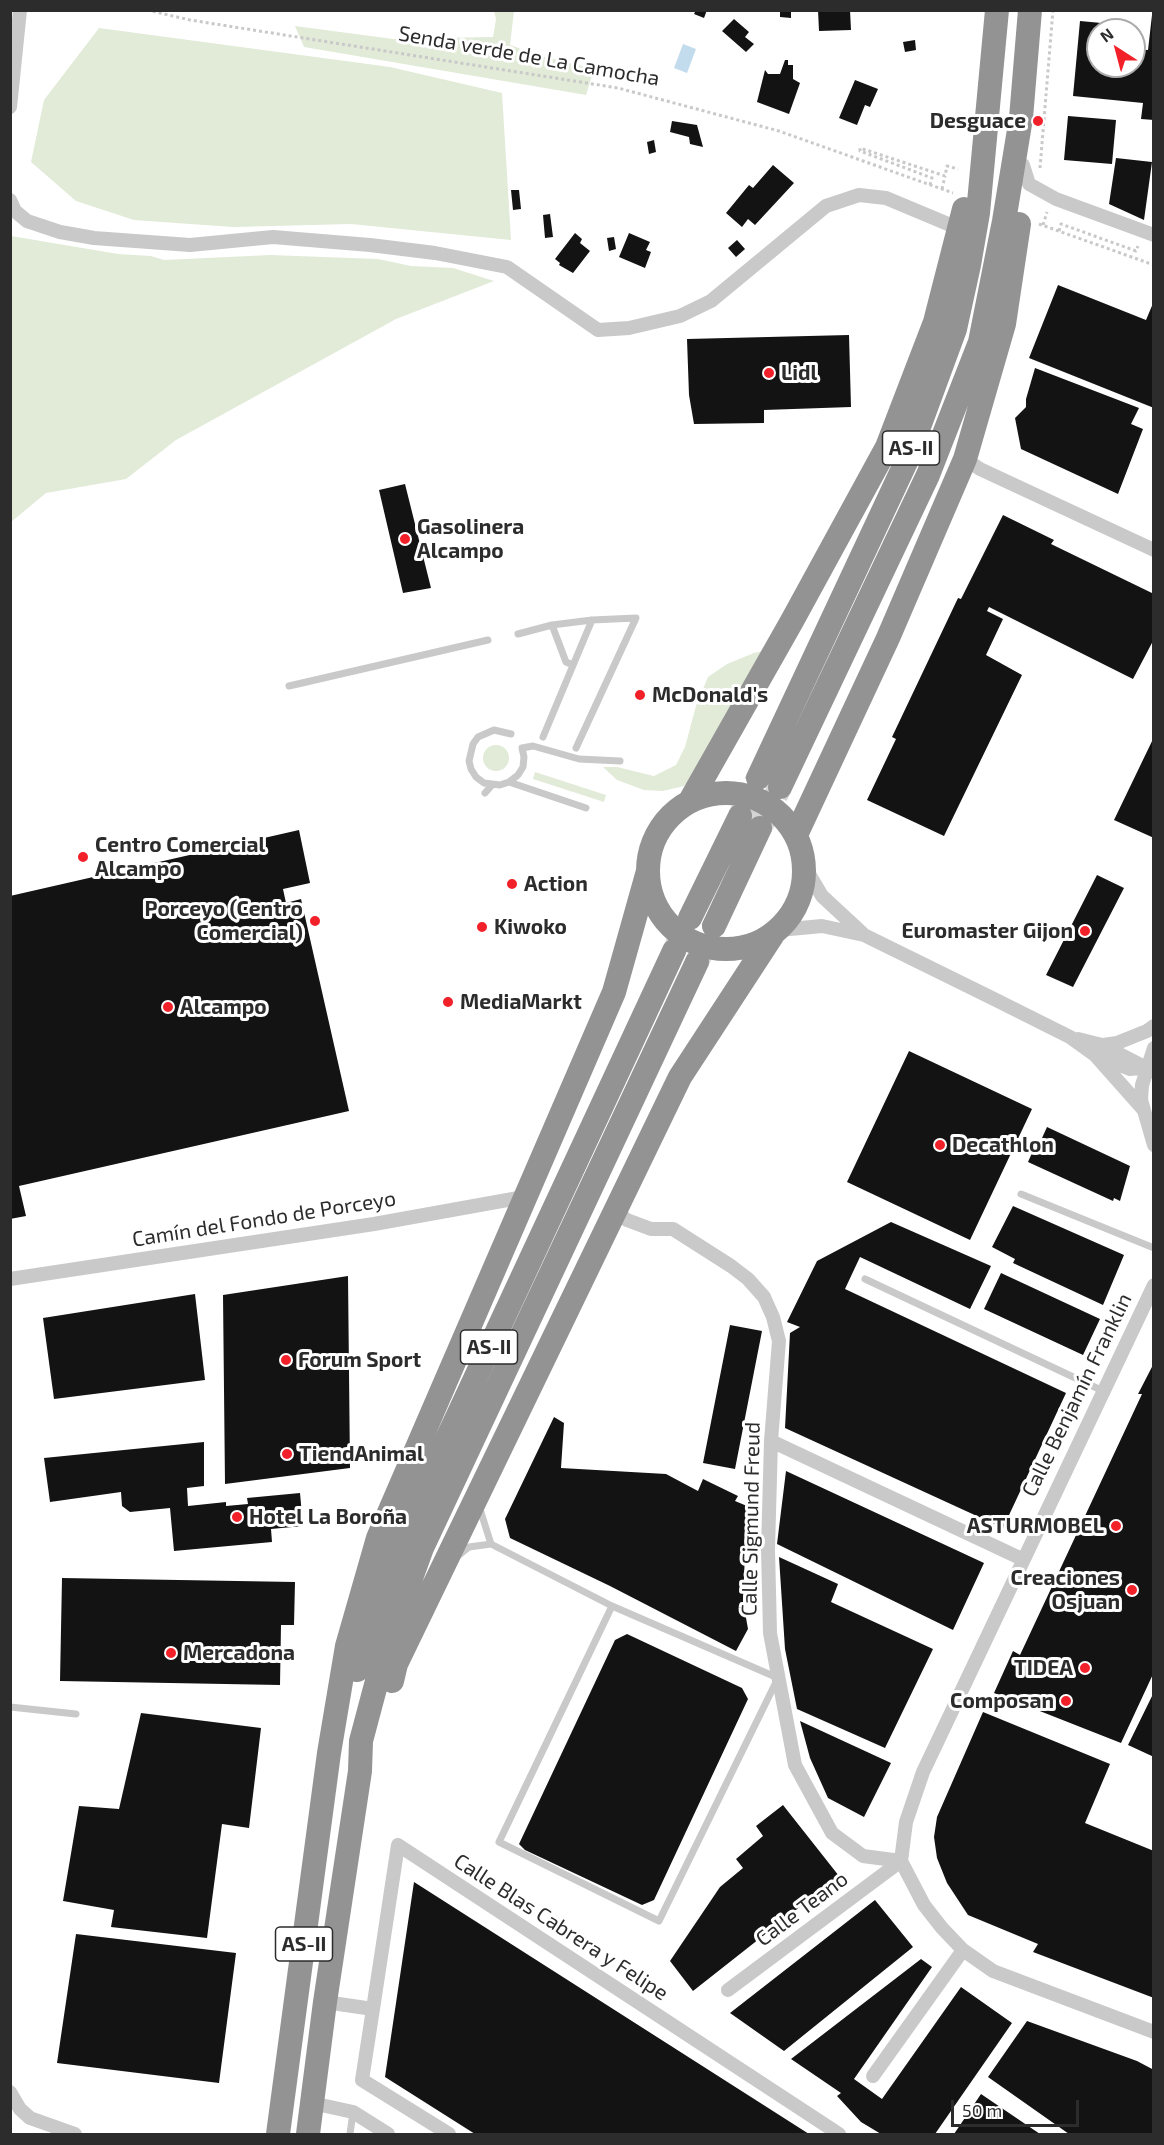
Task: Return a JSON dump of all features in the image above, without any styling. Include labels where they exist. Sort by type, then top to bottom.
[{"type":"highway","name":"AS-II","points":[[758,778],[906,462],[955,329],[978,213],[998,10]]},
{"type":"highway","name":"AS-II","points":[[780,787],[928,475],[980,342],[1021,118],[1030,10]]},
{"type":"highway","points":[[690,801],[792,621],[886,447],[935,322],[960,229],[988,96]]},
{"type":"highway","points":[[796,835],[888,638],[966,459],[1004,324],[1019,223],[1031,171],[1021,118]]},
{"type":"highway","points":[[360,1771],[381,1721],[396,1664],[680,1077],[794,908],[803,891],[805,867],[796,835],[776,811],[754,798],[727,792],[709,794],[690,801],[671,814],[658,829],[648,855],[648,871],[653,898],[678,934],[705,947],[726,950],[746,947],[775,933]]},
{"type":"highway","points":[[690,918],[740,816]]},
{"type":"highway","points":[[714,926],[760,828]]},
{"type":"highway","points":[[329,1753],[348,1646],[378,1538],[614,992],[648,871]]},
{"type":"highway","name":"AS-II","points":[[277,2131],[329,1753],[399,1542],[674,951]]},
{"type":"highway","name":"AS-II","points":[[309,2134],[325,2002],[360,1771],[361,1741],[386,1647],[422,1548],[697,962]]},
{"type":"street","points":[[10,107],[20,10]]},
{"type":"street","points":[[1031,171],[1029,184],[1056,199],[1154,235]]},
{"type":"street","points":[[12,208],[27,221],[60,232],[94,238],[190,245],[273,237],[424,251],[507,267],[598,330],[629,328],[680,316],[711,301],[826,206],[859,195],[886,198],[960,229]]},
{"type":"street","points":[[966,459],[980,469],[1154,550]]},
{"type":"street","points":[[805,867],[822,896],[864,935]]},
{"type":"street","points":[[775,933],[822,926],[864,935],[1098,1050],[1151,1068]]},
{"type":"street","points":[[1098,1050],[1148,1031],[1154,1026]]},
{"type":"street","points":[[1154,1048],[1151,1068],[1142,1085],[1141,1100],[1154,1145]]},
{"type":"street","points":[[1098,1050],[1143,1109]]},
{"type":"street","name":"Camín del Fondo de Porceyo","points":[[10,1279],[392,1221],[524,1197]]},
{"type":"street","name":"Calle Sigmund Freud","points":[[614,1211],[627,1220],[651,1229],[673,1229],[731,1266],[748,1279],[764,1297],[773,1317],[779,1341],[771,1441],[768,1549],[770,1633],[795,1766],[832,1833],[863,1856],[901,1861]]},
{"type":"street","name":"Calle Benjamín Franklin","points":[[901,1861],[906,1822],[923,1772],[1022,1559],[1154,1285]]},
{"type":"street","points":[[771,1441],[1022,1559]]},
{"type":"street","name":"Calle Blas Cabrera y Felipe","points":[[448,2134],[362,2080],[398,1845],[839,2134]]},
{"type":"street","points":[[901,1861],[924,1905],[963,1950],[993,1971],[1154,2032]]},
{"type":"street","name":"Calle Teano","points":[[728,1990],[901,1861]]},
{"type":"street","points":[[873,2076],[963,1950]]},
{"type":"street","points":[[325,2002],[373,2009]]},
{"type":"street","points":[[10,2092],[15,2115],[75,2134]]},
{"type":"street","points":[[312,2103],[353,2112],[388,2134]]},
{"type":"lane","points":[[518,633],[552,625],[636,618],[576,748]]},
{"type":"lane","points":[[543,737],[592,620]]},
{"type":"lane","points":[[552,625],[566,662],[573,665]]},
{"type":"lane","points":[[289,686],[488,640]]},
{"type":"lane","points":[[511,734],[494,730],[486,733],[478,737],[469,752],[471,769],[484,783],[492,785],[509,782],[518,775],[523,767],[522,748],[533,746],[579,759],[620,761]]},
{"type":"lane","points":[[509,782],[586,808]]},
{"type":"lane","points":[[485,793],[492,785]]},
{"type":"lane","points":[[1021,1194],[1154,1248]]},
{"type":"lane","points":[[865,1279],[1102,1391]]},
{"type":"lane","points":[[477,1497],[491,1544]]},
{"type":"lane","points":[[444,1565],[469,1547],[491,1544],[612,1606],[778,1678],[659,1921],[500,1842],[612,1606]]},
{"type":"lane","points":[[10,1707],[76,1714]]},
{"type":"lane","points":[[350,2134],[353,2112]]},
{"type":"path","name":"Senda verde de La Camocha","points":[[147,10],[223,26],[618,88],[779,131],[953,193]]},
{"type":"path","points":[[1031,171],[1053,10]]},
{"type":"path","name":"Senda verde de La Camocha","points":[[930,185],[932,178],[860,152],[860,148],[945,176]]},
{"type":"path","points":[[942,189],[947,166],[958,169]]},
{"type":"path","points":[[1043,226],[1047,212],[1056,199]]},
{"type":"path","points":[[1034,222],[1154,265]]},
{"type":"path","points":[[1059,231],[1061,224],[1136,251],[1138,246],[1128,242]]},
{"type":"green space","points":[[494,11],[514,11],[510,45],[541,56],[594,69],[586,95],[304,47],[295,26],[393,39],[493,37],[496,19]]},
{"type":"green space","points":[[99,28],[390,67],[502,93],[511,240],[351,224],[233,227],[134,220],[76,201],[31,162],[44,100]]},
{"type":"green space","points":[[11,236],[118,254],[151,256],[164,260],[270,255],[378,259],[411,266],[453,268],[494,281],[396,319],[176,440],[126,479],[46,493],[11,522]]},
{"type":"green space","points":[[763,651],[700,766],[684,786],[663,791],[644,790],[617,780],[603,767],[617,767],[654,776],[676,765],[685,747],[696,706],[708,677],[727,664]]},
{"type":"green space","points":[[496,745],[505,749],[509,758],[505,767],[496,771],[487,767],[483,758],[487,749]]},
{"type":"green space","points":[[535,772],[606,795],[604,802],[533,779]]},
{"type":"water","points":[[683,44],[696,49],[687,73],[674,68]]},
{"type":"building","points":[[696,10],[707,10],[704,18],[694,14]]},
{"type":"building","points":[[780,10],[791,10],[791,18],[780,17]]},
{"type":"building","points":[[818,10],[850,10],[851,30],[819,31]]},
{"type":"building","points":[[1152,15],[1154,15],[1154,120],[1141,119],[1143,103],[1073,96],[1080,21],[1086,22],[1086,78],[1146,78],[1146,50],[1148,50]]},
{"type":"building","points":[[734,19],[749,32],[745,37],[754,44],[746,52],[722,31]]},
{"type":"building","points":[[915,40],[916,50],[905,52],[903,42]]},
{"type":"building","points":[[785,60],[788,60],[788,65],[793,65],[793,79],[800,83],[789,114],[757,102],[765,70],[768,74],[780,74]]},
{"type":"building","points":[[855,80],[878,89],[870,107],[865,105],[857,125],[839,118]]},
{"type":"building","points":[[1068,116],[1116,120],[1112,164],[1064,160]]},
{"type":"building","points":[[672,121],[697,125],[703,147],[690,144],[689,137],[670,132]]},
{"type":"building","points":[[654,140],[656,152],[649,154],[647,142]]},
{"type":"building","points":[[1116,158],[1152,162],[1144,220],[1109,204]]},
{"type":"building","points":[[773,165],[794,183],[755,225],[748,219],[742,227],[726,213],[749,185],[753,188]]},
{"type":"building","points":[[511,190],[519,190],[521,209],[513,210]]},
{"type":"building","points":[[550,214],[553,237],[545,238],[543,215]]},
{"type":"building","points":[[575,233],[582,239],[580,243],[590,251],[573,273],[559,265],[560,263],[555,259]]},
{"type":"building","points":[[629,233],[650,242],[646,250],[651,252],[645,268],[619,257]]},
{"type":"building","points":[[614,237],[616,249],[609,251],[607,238]]},
{"type":"building","points":[[737,240],[745,249],[736,257],[728,248]]},
{"type":"building","points":[[1058,285],[1146,320],[1154,301],[1154,408],[1029,358]]},
{"type":"building","name":"Lidl","points":[[849,335],[851,407],[764,410],[764,423],[694,424],[689,395],[687,339]]},
{"type":"building","points":[[1035,368],[1139,408],[1131,424],[1143,429],[1118,494],[1021,449],[1015,418],[1026,407]]},
{"type":"building","name":"Gasolinera Alcampo","points":[[405,484],[431,588],[403,593],[379,490]]},
{"type":"building","points":[[1003,515],[1054,540],[1051,544],[1154,594],[1154,639],[1133,679],[989,607],[987,611],[1003,619],[986,655],[1022,675],[944,836],[867,800],[896,739],[892,737],[958,598],[961,599]]},
{"type":"building","points":[[1154,737],[1154,838],[1114,820]]},
{"type":"building","name":"Alcampo","points":[[299,830],[310,883],[283,889],[286,903],[301,899],[349,1111],[19,1186],[26,1216],[10,1219],[10,896]]},
{"type":"building","name":"Euromaster Gijon","points":[[1097,875],[1124,888],[1073,987],[1046,975]]},
{"type":"building","name":"Decathlon","points":[[909,1051],[1032,1109],[970,1240],[847,1182]]},
{"type":"building","points":[[1047,1127],[1130,1166],[1120,1201],[1114,1198],[1113,1201],[1028,1162]]},
{"type":"building","points":[[1013,1206],[1124,1255],[1103,1305],[1013,1263],[1015,1259],[992,1247]]},
{"type":"building","points":[[891,1222],[991,1266],[970,1309],[860,1257],[845,1289],[1066,1393],[1003,1528],[785,1428],[790,1333],[800,1327],[787,1322],[817,1261]]},
{"type":"building","points":[[1001,1273],[1100,1319],[1083,1355],[984,1309]]},
{"type":"building","name":"Forum Sport","points":[[348,1276],[350,1468],[225,1484],[223,1295]]},
{"type":"building","points":[[195,1294],[205,1380],[54,1399],[43,1318]]},
{"type":"building","points":[[730,1325],[762,1331],[735,1469],[703,1463]]},
{"type":"building","points":[[1154,1363],[1154,1672],[1121,1743],[994,1693],[1013,1651],[1020,1655],[1142,1394],[1138,1394]]},
{"type":"building","points":[[554,1417],[564,1423],[561,1468],[666,1474],[698,1491],[703,1479],[738,1496],[735,1501],[747,1506],[743,1601],[748,1629],[736,1651],[510,1538],[505,1519]]},
{"type":"building","points":[[204,1442],[204,1486],[187,1488],[188,1506],[226,1502],[226,1506],[248,1504],[247,1498],[300,1493],[303,1526],[271,1529],[272,1542],[174,1551],[170,1508],[130,1512],[122,1506],[121,1492],[50,1502],[44,1458]]},
{"type":"building","points":[[786,1471],[984,1563],[953,1630],[777,1544]]},
{"type":"building","points":[[779,1557],[838,1584],[831,1602],[933,1649],[885,1748],[797,1709],[785,1649]]},
{"type":"building","name":"Mercadona","points":[[62,1578],[295,1582],[294,1625],[281,1625],[280,1685],[60,1681]]},
{"type":"building","points":[[627,1634],[742,1688],[748,1699],[654,1900],[642,1905],[525,1850],[519,1844],[615,1640]]},
{"type":"building","points":[[1154,1692],[1154,1757],[1128,1745]]},
{"type":"building","points":[[983,1712],[1110,1764],[1085,1823],[1154,1851],[1154,1998],[1033,1952],[1038,1944],[968,1915],[947,1883],[937,1858],[934,1837],[937,1817]]},
{"type":"building","points":[[141,1713],[261,1728],[249,1828],[222,1824],[207,1938],[111,1927],[114,1910],[63,1901],[79,1806],[119,1809]]},
{"type":"building","points":[[800,1721],[891,1763],[864,1817],[828,1798],[810,1758]]},
{"type":"building","points":[[783,1805],[839,1876],[693,1991],[670,1961],[720,1887],[743,1868],[736,1859],[763,1836],[756,1826]]},
{"type":"building","points":[[414,1882],[809,2134],[475,2134],[385,2077]]},
{"type":"building","points":[[875,1900],[913,1947],[784,2051],[730,2013]]},
{"type":"building","points":[[76,1934],[236,1953],[219,2083],[57,2063]]},
{"type":"building","points":[[921,1959],[932,1967],[854,2079],[882,2099],[961,1987],[1012,2023],[935,2134],[881,2134],[861,2122],[837,2096],[841,2093],[791,2059]]},
{"type":"building","points":[[1027,2021],[1137,2061],[1154,2070],[1154,2134],[1069,2134],[988,2077]]},
{"type":"building","points":[[981,2094],[1040,2134],[954,2134]]},
{"type":"tunnel","points":[[740,816],[758,778]]},
{"type":"tunnel","points":[[760,828],[780,787]]},
{"type":"tunnel","points":[[674,951],[690,918]]},
{"type":"tunnel","points":[[697,962],[714,926]]},
{"type":"place","name":"Desguace","points":[[1038,121]]},
{"type":"place","name":"Lidl","points":[[769,373]]},
{"type":"place","name":"Gasolinera Alcampo","points":[[405,539]]},
{"type":"place","name":"McDonald's","points":[[640,695]]},
{"type":"place","name":"Centro Comercial Alcampo","points":[[83,857]]},
{"type":"place","name":"Action","points":[[512,884]]},
{"type":"place","name":"Porceyo (Centro Comercial)","points":[[315,921]]},
{"type":"place","name":"Kiwoko","points":[[482,927]]},
{"type":"place","name":"Euromaster Gijon","points":[[1085,931]]},
{"type":"place","name":"MediaMarkt","points":[[448,1002]]},
{"type":"place","name":"Alcampo","points":[[168,1007]]},
{"type":"place","name":"Decathlon","points":[[940,1145]]},
{"type":"place","name":"Forum Sport","points":[[286,1360]]},
{"type":"place","name":"TiendAnimal","points":[[287,1454]]},
{"type":"place","name":"Hotel La Boroña","points":[[237,1517]]},
{"type":"place","name":"ASTURMOBEL","points":[[1116,1526]]},
{"type":"place","name":"Creaciones Osjuan","points":[[1132,1590]]},
{"type":"place","name":"Mercadona","points":[[171,1653]]},
{"type":"place","name":"TIDEA","points":[[1085,1668]]},
{"type":"place","name":"Composan","points":[[1066,1701]]}]
